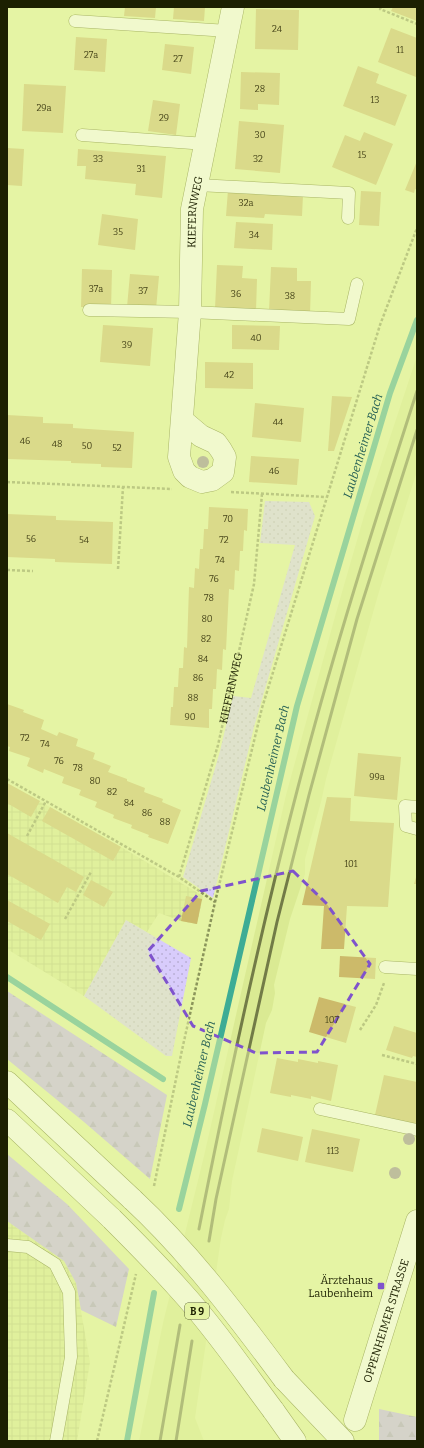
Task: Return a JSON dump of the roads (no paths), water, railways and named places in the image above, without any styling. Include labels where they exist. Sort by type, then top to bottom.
[{"type":"main road","name":"KIEFERNWEG","points":[[182,420],[190,312],[192,209],[233,7]]},
{"type":"main road","name":"B 9","points":[[7,1082],[147,1212],[199,1269],[289,1385],[328,1441]]},
{"type":"main road","name":"B 9","points":[[7,1120],[112,1219],[180,1291],[227,1348],[295,1441]]},
{"type":"main road","name":"OPPENHEIMER STRASSE","points":[[355,1420],[417,1221]]},
{"type":"main road","points":[[289,1385],[343,1441]]},
{"type":"main road","points":[[273,1410],[288,1441]]},
{"type":"lane","points":[[76,21],[228,31]]},
{"type":"lane","points":[[82,135],[206,144]]},
{"type":"lane","points":[[197,185],[349,193],[348,218]]},
{"type":"lane","points":[[89,310],[190,312],[349,319],[357,284]]},
{"type":"lane","points":[[417,807],[405,806],[406,826],[417,829]]},
{"type":"lane","points":[[388,967],[417,969]]},
{"type":"lane","points":[[320,1108],[417,1130]]},
{"type":"lane","points":[[7,1245],[28,1247],[55,1264],[69,1292],[71,1357],[56,1441]]},
{"type":"waterway","name":"Laubenheimer Bach","points":[[179,1209],[205,1104],[297,706],[390,393],[417,320]]},
{"type":"waterway","points":[[7,977],[163,1079]]},
{"type":"waterway","name":"Laubenheimer Bach","points":[[127,1441],[154,1293]]},
{"type":"railway","points":[[199,1229],[245,1009],[283,845],[310,741],[369,540],[417,391]]},
{"type":"railway","points":[[209,1241],[216,1199],[277,922],[309,795],[357,619],[417,430]]},
{"type":"railway","points":[[160,1441],[180,1325]]},
{"type":"railway","points":[[176,1441],[192,1341]]},
{"type":"place","name":"Ärztehaus Laubenheim","points":[[381,1286]]}]
